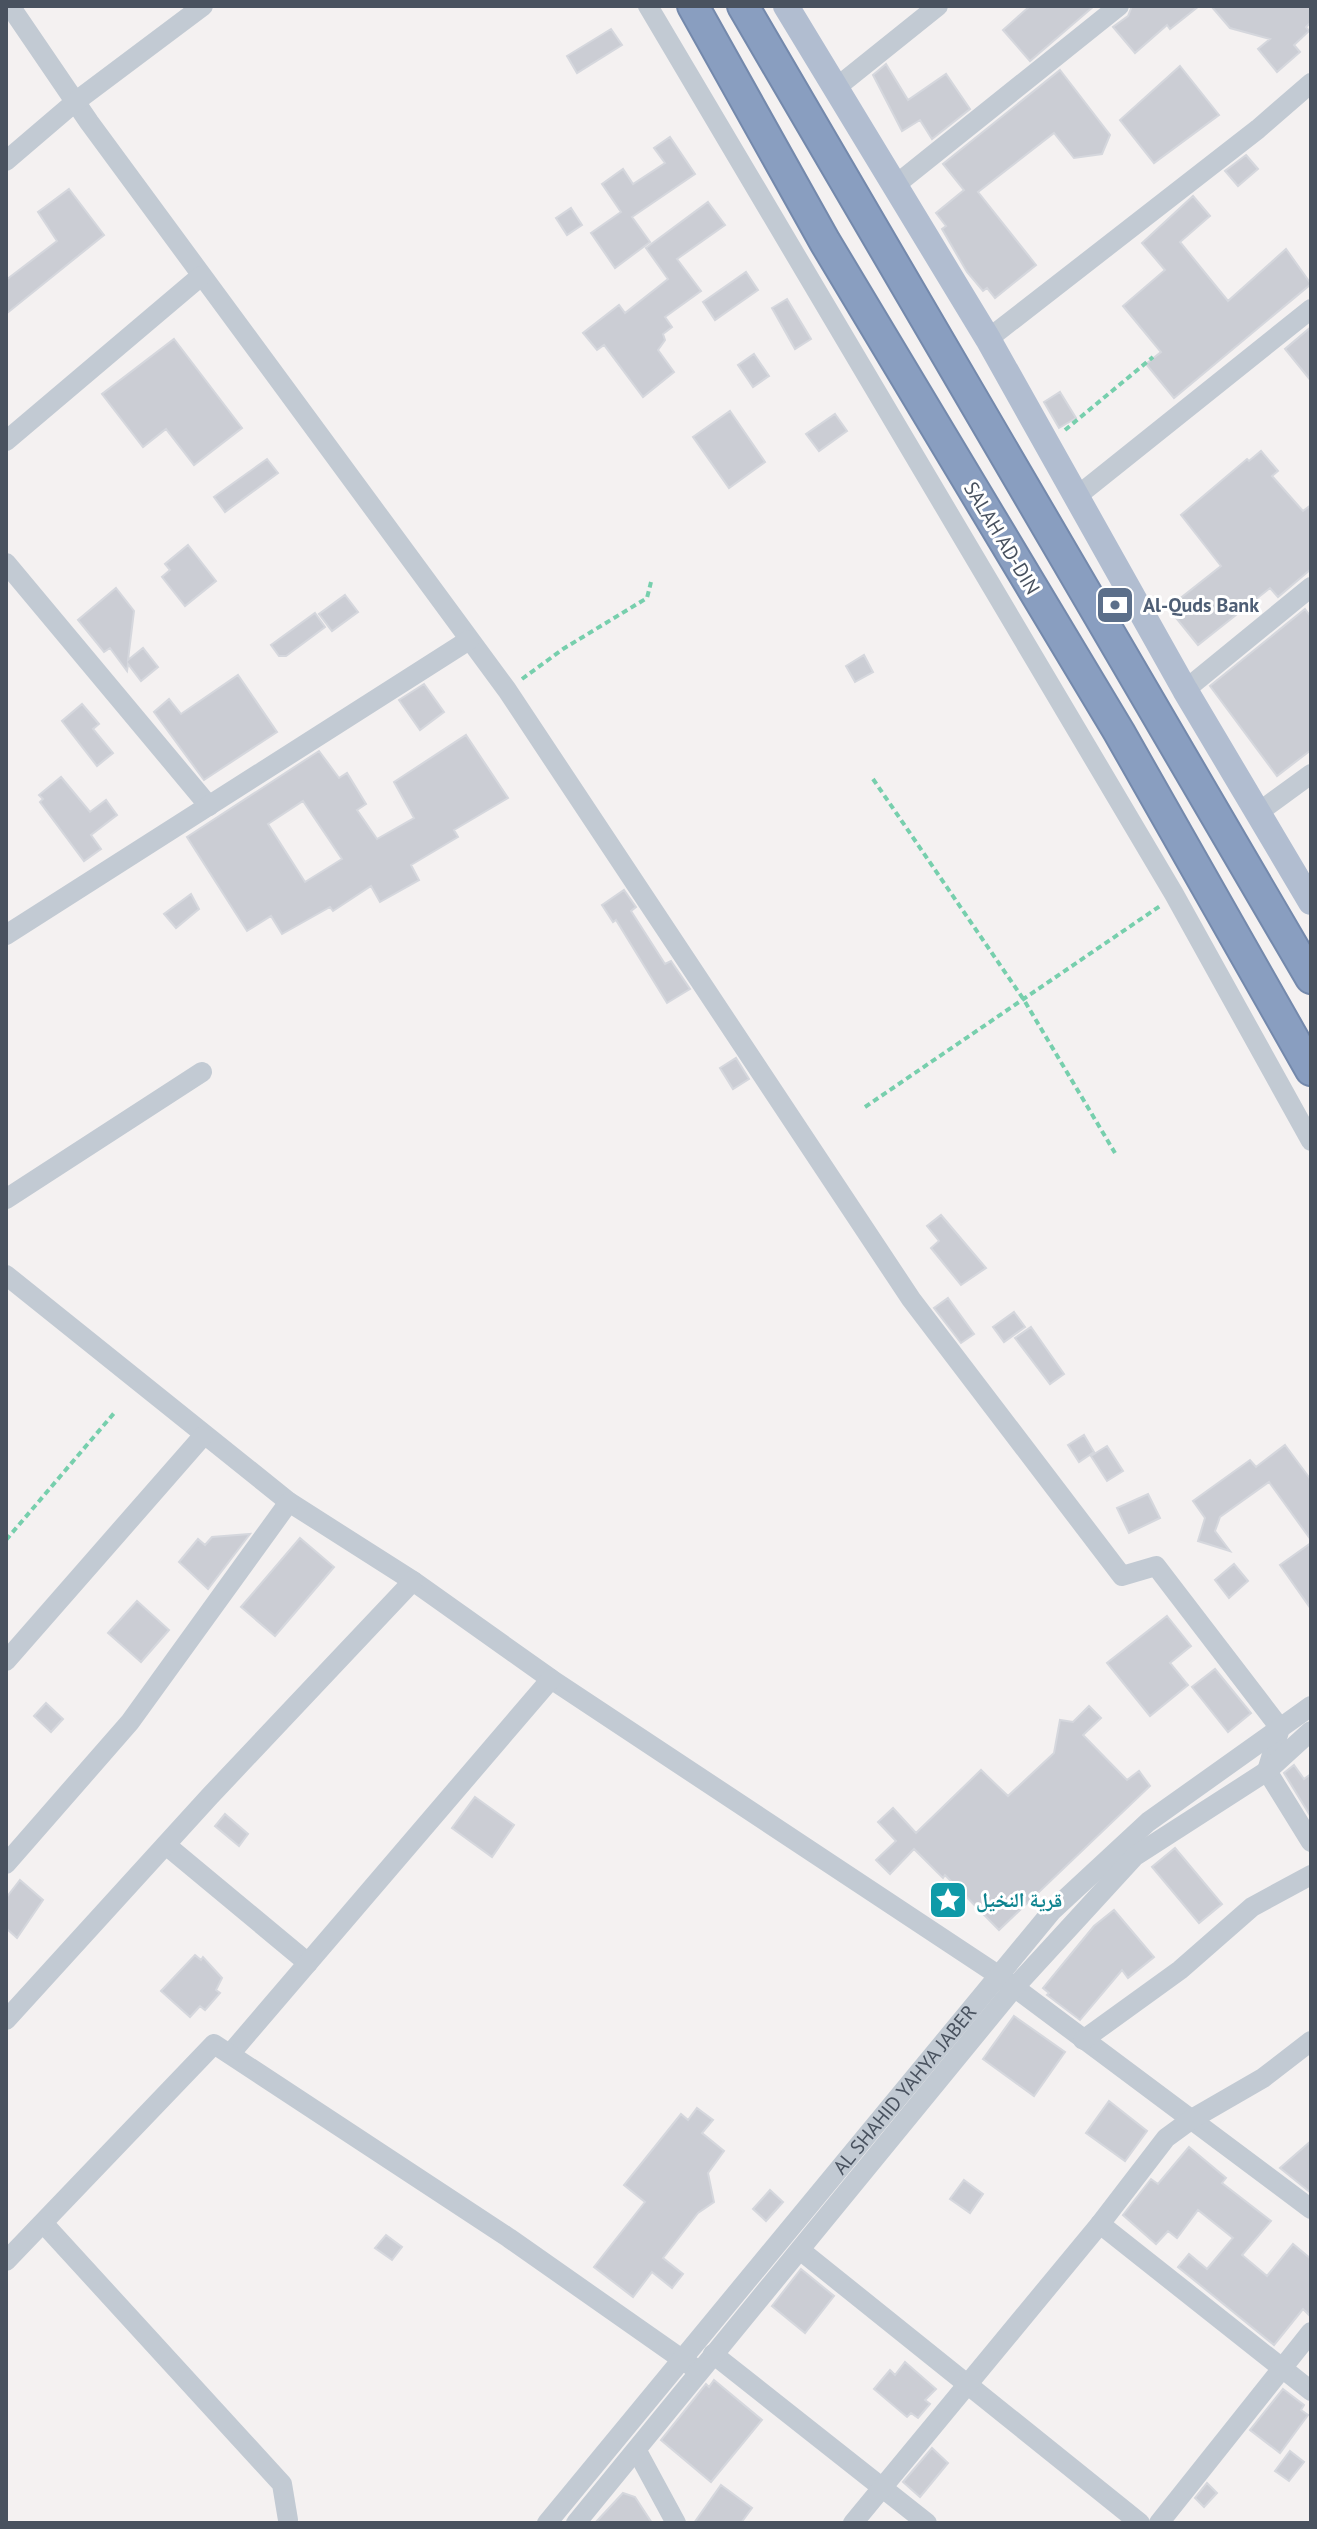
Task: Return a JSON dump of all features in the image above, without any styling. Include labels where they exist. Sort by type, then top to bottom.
[{"type":"highway","name":"SALAH AD-DIN","points":[[693,6],[852,286],[1119,732],[1311,1070]]},
{"type":"highway","points":[[743,6],[1311,978]]},
{"type":"highway","points":[[781,160],[793,142],[808,139],[822,142]]},
{"type":"highway","points":[[852,286],[864,261],[878,259],[892,262]]},
{"type":"main road","points":[[786,6],[988,339],[1185,690],[1311,902]]},
{"type":"street","points":[[10,6],[201,276],[507,690],[911,1299],[1122,1576],[1156,1566],[1280,1728],[1267,1771],[1311,1842]]},
{"type":"street","points":[[6,161],[75,102],[203,6]]},
{"type":"street","points":[[648,6],[1174,894],[1311,1141]]},
{"type":"street","points":[[837,87],[938,6]]},
{"type":"street","points":[[893,187],[1119,6]]},
{"type":"street","points":[[988,339],[1258,129],[1311,83]]},
{"type":"street","points":[[737,158],[769,165],[781,160]]},
{"type":"street","points":[[6,441],[201,276]]},
{"type":"street","points":[[1076,497],[1311,309]]},
{"type":"street","points":[[6,563],[209,806]]},
{"type":"street","points":[[1185,690],[1311,587]]},
{"type":"street","points":[[6,935],[469,640]]},
{"type":"street","points":[[1259,812],[1311,774]]},
{"type":"street","points":[[1223,982],[1228,921]]},
{"type":"street","points":[[6,1199],[202,1072]]},
{"type":"street","points":[[6,1275],[289,1502],[413,1581],[551,1679],[1006,1982],[1311,2209]]},
{"type":"street","points":[[6,1661],[203,1436]]},
{"type":"street","points":[[6,1864],[130,1722],[289,1502]]},
{"type":"street","points":[[6,2020],[413,1581]]},
{"type":"street","points":[[230,2054],[551,1679]]},
{"type":"street","name":"AL SHAHID YAHYA JABER","points":[[576,2523],[637,2451],[692,2366],[713,2354],[800,2250],[1006,1982],[1052,1911],[1148,1822],[1311,1706]]},
{"type":"street","name":"AL SHAHID YAHYA JABER","points":[[547,2523],[692,2366],[1006,1982],[1135,1856],[1267,1771],[1311,1731]]},
{"type":"street","points":[[166,1845],[308,1963]]},
{"type":"street","points":[[1083,2040],[1180,1970],[1252,1907],[1311,1875]]},
{"type":"street","points":[[853,2523],[1100,2224],[1166,2138],[1192,2119],[1263,2078],[1311,2041]]},
{"type":"street","points":[[6,2261],[214,2044],[509,2238],[692,2366]]},
{"type":"street","points":[[44,2224],[282,2484],[286,2522]]},
{"type":"street","points":[[1100,2224],[1311,2391]]},
{"type":"street","points":[[800,2250],[1140,2523]]},
{"type":"street","points":[[1159,2523],[1311,2332]]},
{"type":"street","points":[[713,2354],[927,2523]]},
{"type":"street","points":[[637,2451],[676,2523]]},
{"type":"path","points":[[1048,444],[1153,357]]},
{"type":"path","points":[[507,690],[563,649],[647,598],[651,582]]},
{"type":"path","points":[[873,779],[1024,1000],[1115,1153]]},
{"type":"path","points":[[865,1107],[1174,894]]},
{"type":"path","points":[[6,1540],[115,1412]]},
{"type":"building","points":[[1030,6],[1094,6],[1030,61],[1003,30]]},
{"type":"building","points":[[1132,6],[1199,6],[1170,29],[1167,25],[1135,53],[1113,27],[1128,16]]},
{"type":"building","points":[[1211,6],[1311,6],[1311,22],[1306,27],[1309,31],[1294,45],[1300,52],[1277,72],[1258,49],[1270,39],[1230,28]]},
{"type":"building","points":[[611,29],[622,45],[577,73],[567,56]]},
{"type":"building","points":[[886,64],[908,100],[946,74],[970,109],[932,139],[920,120],[902,131],[873,75]]},
{"type":"building","points":[[1180,66],[1219,115],[1154,163],[1120,120]]},
{"type":"building","points":[[1060,70],[1110,135],[1102,154],[1074,158],[1054,133],[978,192],[1036,265],[995,298],[987,288],[983,291],[967,272],[942,229],[946,226],[936,213],[964,190],[943,164]]},
{"type":"building","points":[[670,137],[695,174],[632,217],[650,242],[615,268],[591,233],[621,212],[602,184],[623,169],[633,184],[665,163],[654,148]]},
{"type":"building","points":[[1246,155],[1258,169],[1238,186],[1225,171]]},
{"type":"building","points":[[69,189],[104,235],[6,314],[6,280],[57,241],[38,212]]},
{"type":"building","points":[[1193,196],[1210,216],[1180,242],[1228,301],[1286,249],[1311,284],[1174,398],[1146,364],[1161,352],[1123,306],[1165,270],[1142,243]]},
{"type":"building","points":[[708,202],[725,225],[677,259],[701,291],[665,317],[672,327],[663,334],[665,340],[658,350],[674,372],[643,397],[604,345],[597,350],[583,333],[619,305],[625,313],[668,279],[646,248]]},
{"type":"building","points":[[571,208],[582,225],[567,235],[556,218]]},
{"type":"building","points":[[746,272],[758,290],[715,320],[703,302]]},
{"type":"building","points":[[787,299],[811,339],[795,349],[772,308]]},
{"type":"building","points":[[1311,327],[1311,381],[1285,349]]},
{"type":"building","points":[[174,339],[242,428],[194,465],[166,429],[143,447],[102,394]]},
{"type":"building","points":[[754,354],[769,376],[753,387],[738,365]]},
{"type":"building","points":[[1060,392],[1076,418],[1059,428],[1044,402]]},
{"type":"building","points":[[730,411],[765,462],[729,488],[693,437]]},
{"type":"building","points":[[835,414],[847,431],[819,451],[806,434]]},
{"type":"building","points":[[1261,451],[1278,471],[1272,476],[1303,511],[1311,505],[1311,569],[1278,597],[1270,588],[1198,645],[1168,608],[1221,566],[1181,515],[1247,459],[1249,461]]},
{"type":"building","points":[[267,459],[278,473],[225,512],[214,497]]},
{"type":"building","points":[[188,545],[216,581],[185,606],[162,577],[170,570],[165,564]]},
{"type":"building","points":[[116,588],[134,611],[128,660],[143,648],[158,667],[141,681],[128,664],[127,671],[110,648],[104,652],[78,620]]},
{"type":"building","points":[[345,595],[358,612],[332,631],[319,614]]},
{"type":"building","points":[[1305,609],[1311,617],[1311,750],[1277,776],[1210,686]]},
{"type":"building","points":[[315,613],[325,627],[286,656],[279,656],[271,645]]},
{"type":"building","points":[[864,655],[873,672],[855,682],[846,666]]},
{"type":"building","points":[[238,675],[277,732],[204,780],[154,712],[169,699],[181,714]]},
{"type":"building","points":[[424,684],[444,712],[420,730],[399,700]]},
{"type":"building","points":[[82,704],[99,724],[93,729],[113,753],[97,766],[62,721]]},
{"type":"building","points":[[466,735],[508,798],[454,830],[458,837],[411,865],[419,880],[380,902],[371,886],[333,911],[330,907],[282,934],[271,916],[247,931],[187,837],[319,751],[339,778],[347,773],[366,804],[357,810],[377,839],[414,818],[394,782]],"holes":[[[303,801],[342,859],[305,882],[268,824]]]},
{"type":"building","points":[[61,777],[90,812],[106,800],[117,815],[91,835],[101,849],[84,861],[40,802],[43,799],[39,795]]},
{"type":"building","points":[[624,890],[636,907],[631,911],[665,964],[671,961],[690,989],[667,1003],[616,920],[613,922],[602,905]]},
{"type":"building","points":[[191,894],[199,909],[176,928],[164,914]]},
{"type":"building","points":[[736,1058],[749,1079],[733,1089],[720,1068]]},
{"type":"building","points":[[941,1215],[986,1268],[961,1285],[931,1248],[939,1241],[927,1226]]},
{"type":"building","points":[[948,1298],[974,1334],[961,1343],[934,1308]]},
{"type":"building","points":[[1014,1312],[1025,1327],[1004,1342],[993,1327]]},
{"type":"building","points":[[1031,1327],[1064,1374],[1050,1384],[1015,1338]]},
{"type":"building","points":[[1084,1435],[1094,1452],[1079,1462],[1068,1445]]},
{"type":"building","points":[[1285,1445],[1311,1480],[1311,1540],[1269,1482],[1220,1517],[1215,1531],[1230,1551],[1198,1541],[1205,1518],[1193,1501],[1250,1460],[1256,1467]]},
{"type":"building","points":[[1107,1446],[1123,1471],[1107,1481],[1091,1456]]},
{"type":"building","points":[[1148,1494],[1160,1518],[1129,1533],[1117,1508]]},
{"type":"building","points":[[250,1534],[208,1589],[179,1562],[198,1539],[205,1545],[212,1537]]},
{"type":"building","points":[[300,1538],[334,1567],[275,1636],[241,1607]]},
{"type":"building","points":[[1311,1543],[1311,1609],[1280,1565]]},
{"type":"building","points":[[1234,1564],[1248,1581],[1229,1598],[1215,1580]]},
{"type":"building","points":[[137,1601],[169,1630],[141,1662],[108,1633]]},
{"type":"building","points":[[1167,1616],[1191,1646],[1170,1663],[1188,1685],[1150,1716],[1107,1663]]},
{"type":"building","points":[[1215,1669],[1251,1713],[1228,1732],[1192,1687]]},
{"type":"building","points":[[46,1703],[63,1719],[51,1732],[34,1716]]},
{"type":"building","points":[[1089,1706],[1101,1718],[1083,1735],[1127,1780],[1139,1771],[1150,1786],[999,1930],[945,1875],[943,1878],[914,1849],[890,1874],[876,1860],[896,1841],[878,1822],[893,1808],[916,1833],[981,1770],[1008,1796],[1054,1753],[1060,1720],[1073,1722]]},
{"type":"building","points":[[1294,1765],[1304,1779],[1311,1774],[1311,1817],[1284,1773]]},
{"type":"building","points":[[475,1797],[514,1825],[492,1857],[452,1828]]},
{"type":"building","points":[[225,1814],[248,1834],[239,1846],[215,1826]]},
{"type":"building","points":[[1175,1848],[1222,1904],[1199,1923],[1152,1867]]},
{"type":"building","points":[[20,1880],[43,1900],[17,1938],[6,1928],[6,1898]]},
{"type":"building","points":[[1114,1910],[1154,1957],[1128,1978],[1122,1970],[1080,2020],[1047,1995],[1049,1993],[1043,1988],[1094,1926]]},
{"type":"building","points":[[195,1955],[201,1960],[203,1957],[222,1978],[216,1990],[220,1993],[205,2010],[200,2006],[190,2017],[161,1991]]},
{"type":"building","points":[[1014,2016],[1065,2052],[1034,2096],[983,2059]]},
{"type":"building","points":[[1109,2101],[1147,2131],[1125,2161],[1086,2133]]},
{"type":"building","points":[[697,2108],[713,2120],[702,2133],[724,2151],[708,2173],[714,2202],[698,2213],[663,2258],[683,2274],[672,2288],[652,2272],[633,2297],[594,2267],[645,2202],[624,2185],[681,2114],[688,2120]]},
{"type":"building","points":[[1311,2141],[1311,2193],[1280,2168]]},
{"type":"building","points":[[1189,2147],[1226,2178],[1222,2183],[1271,2221],[1242,2255],[1267,2276],[1293,2244],[1311,2259],[1311,2317],[1303,2309],[1274,2345],[1178,2267],[1189,2254],[1207,2269],[1233,2238],[1198,2210],[1177,2238],[1168,2231],[1156,2244],[1123,2215],[1151,2179],[1158,2184]]},
{"type":"building","points":[[964,2180],[983,2194],[970,2213],[950,2199]]},
{"type":"building","points":[[770,2190],[783,2202],[766,2221],[753,2209]]},
{"type":"building","points":[[386,2235],[402,2247],[392,2260],[375,2248]]},
{"type":"building","points":[[801,2269],[834,2296],[805,2333],[772,2306]]},
{"type":"building","points":[[905,2362],[936,2389],[925,2400],[930,2404],[918,2418],[911,2413],[907,2417],[874,2389],[890,2370],[895,2375]]},
{"type":"building","points":[[714,2380],[762,2420],[711,2482],[661,2440],[706,2384],[709,2387]]},
{"type":"building","points":[[1283,2389],[1304,2405],[1301,2410],[1308,2415],[1280,2453],[1250,2430]]},
{"type":"building","points":[[932,2448],[948,2463],[920,2497],[903,2482]]},
{"type":"building","points":[[1290,2451],[1304,2462],[1289,2481],[1275,2471]]},
{"type":"building","points":[[1207,2483],[1217,2493],[1204,2507],[1195,2498]]},
{"type":"building","points":[[721,2485],[752,2508],[741,2523],[694,2523]]},
{"type":"building","points":[[623,2493],[635,2497],[652,2523],[595,2523]]},
{"type":"place","name":"Al-Quds Bank","points":[[1115,605]]},
{"type":"place","name":"قرية النخيل","points":[[948,1900]]}]
